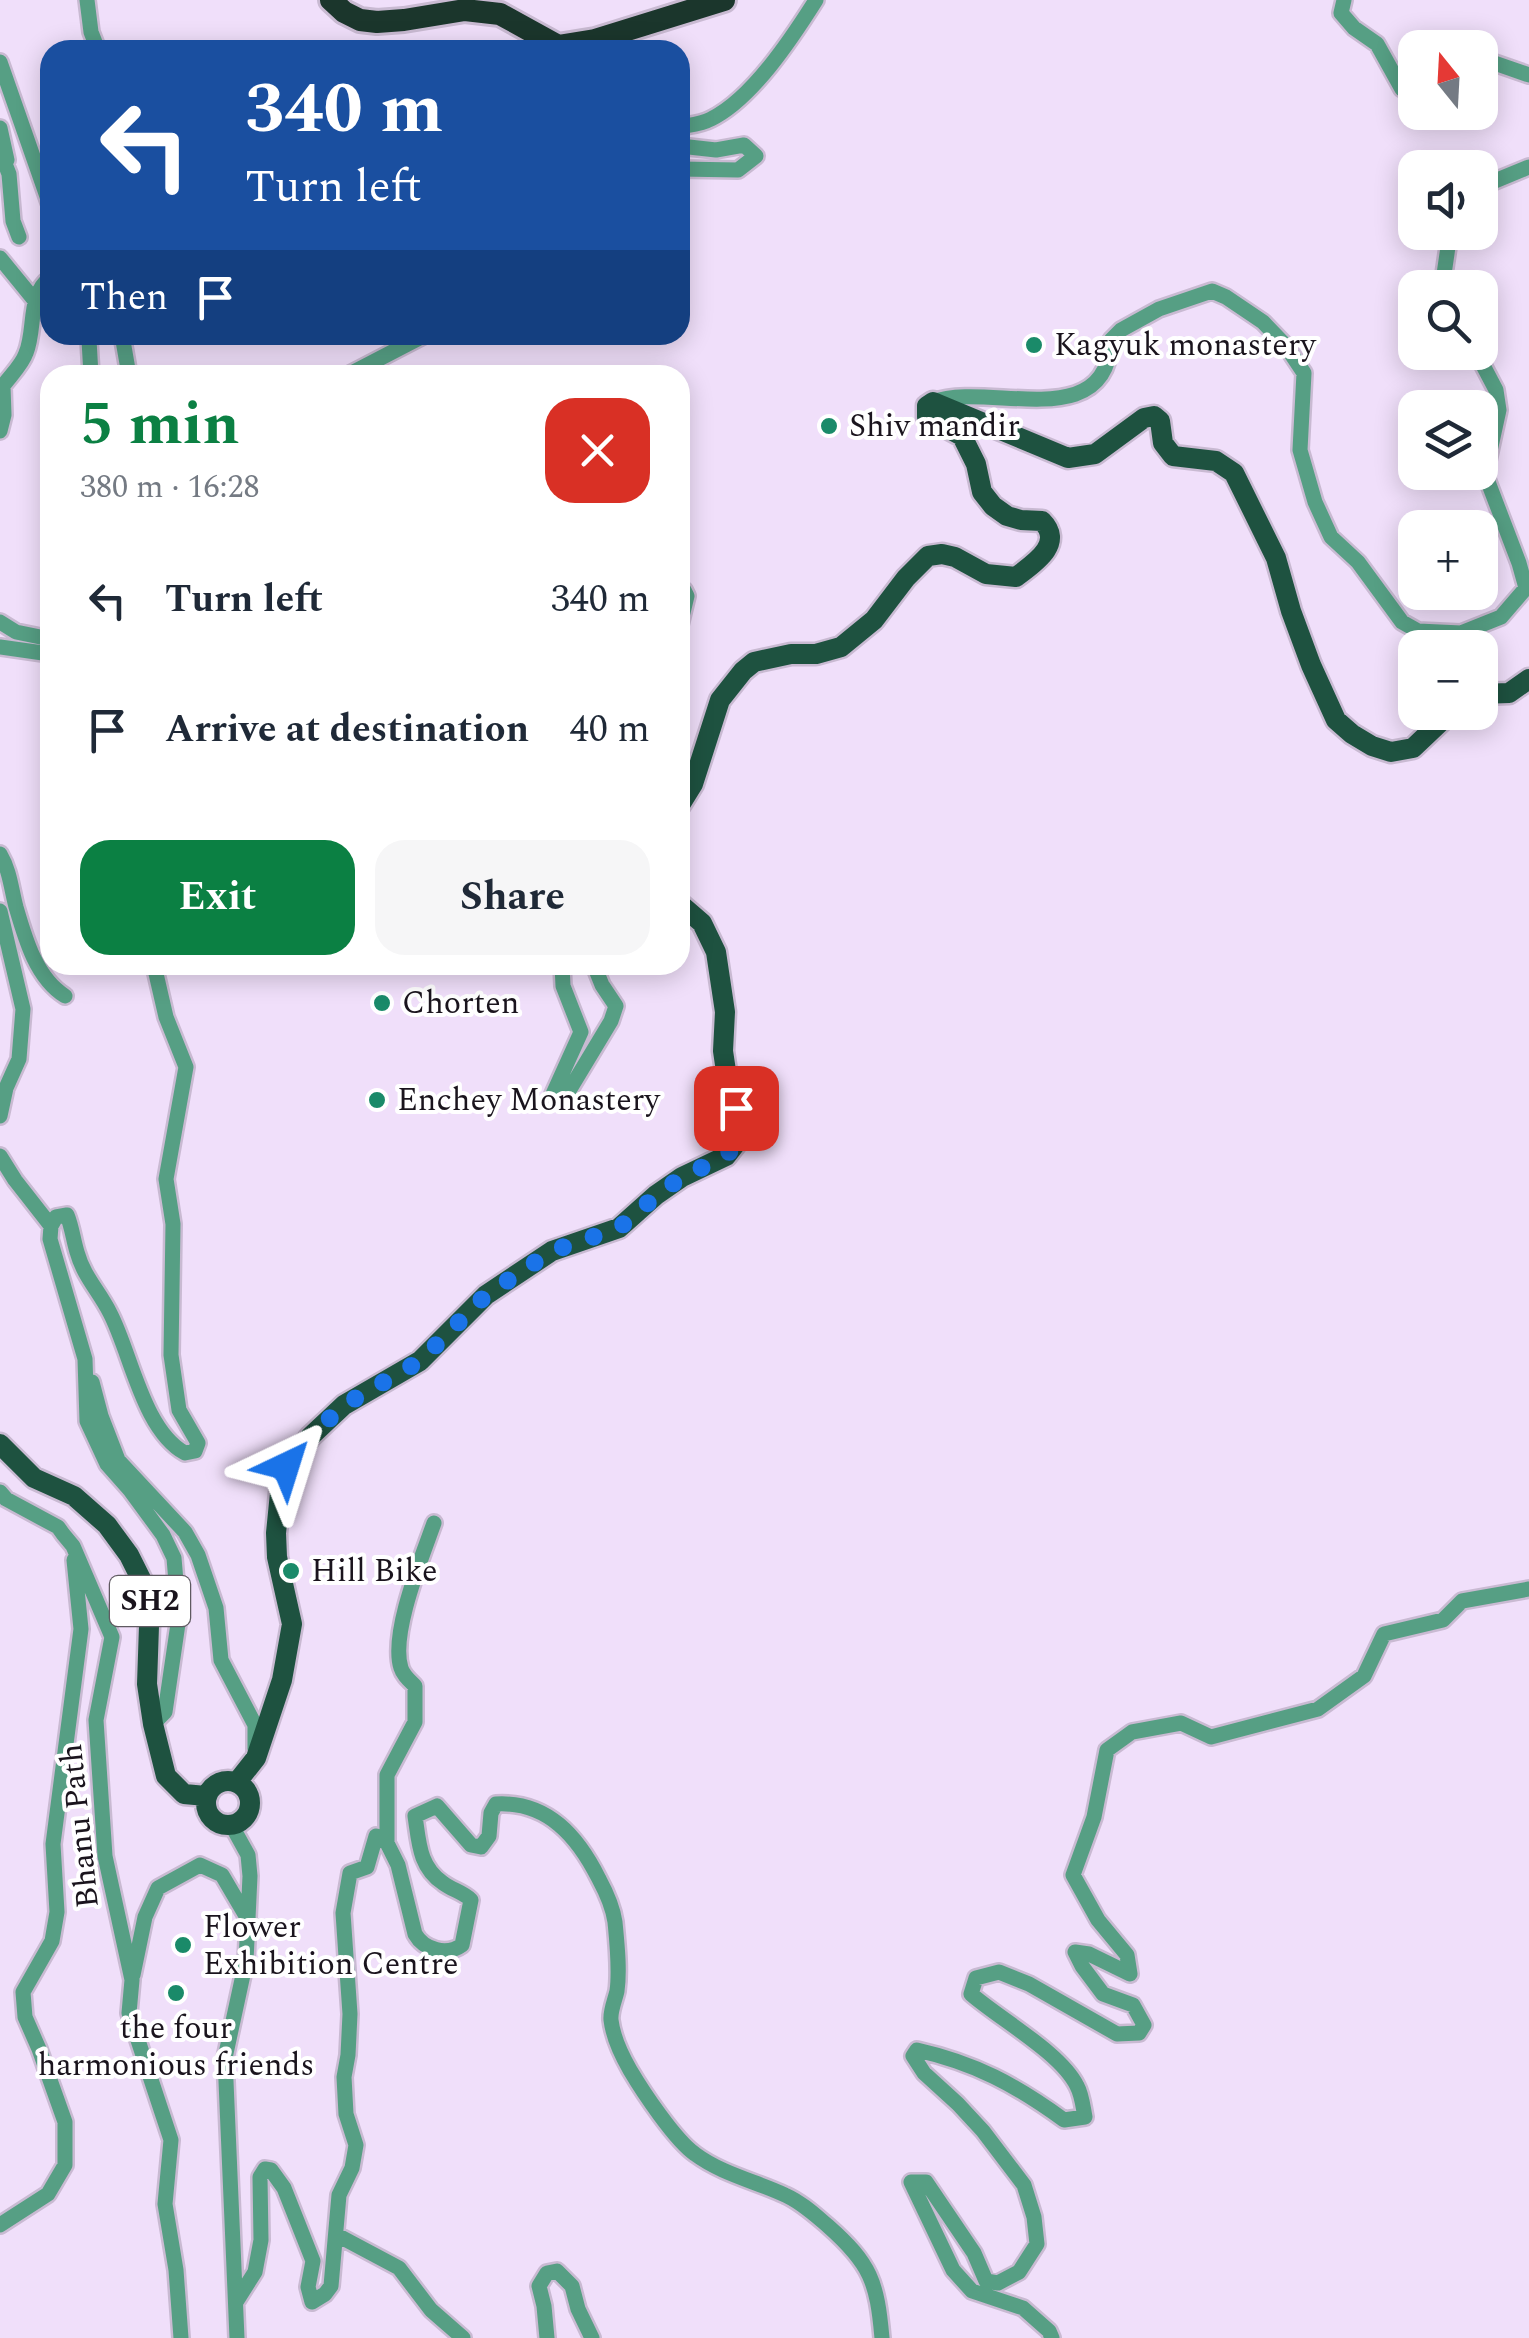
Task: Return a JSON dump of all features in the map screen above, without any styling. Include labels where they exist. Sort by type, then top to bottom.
[{"type":"highway","points":[[332,0],[360,20],[377,22],[466,10],[500,14],[547,40]]},
{"type":"highway","points":[[595,40],[724,0]]},
{"type":"main road","points":[[690,790],[720,700],[754,662],[841,647],[874,620],[928,556],[955,557],[986,574],[1016,577],[1041,559],[1051,538],[1049,527],[1042,521],[1007,516],[993,506],[982,492],[976,464],[962,436],[927,417],[928,406],[933,402],[1068,458],[1095,454],[1144,418],[1154,416],[1160,421],[1163,442],[1173,456],[1216,461],[1234,474],[1276,558],[1297,629],[1336,720],[1372,746],[1391,752],[1413,748],[1432,730]]},
{"type":"main road","points":[[1498,693],[1509,693],[1529,679]]},
{"type":"main road","points":[[237,1782],[256,1758],[282,1680],[292,1624],[277,1558],[276,1533],[286,1466],[344,1405],[420,1361],[486,1295],[552,1251],[619,1228],[682,1177],[726,1156],[744,1133],[726,1078],[725,1012],[716,952],[702,923],[690,913]]},
{"type":"main road","name":"SH2","points":[[0,1444],[34,1478],[74,1496],[130,1554],[150,1597],[147,1684],[166,1776],[184,1794],[206,1796],[210,1818],[232,1826]]},
{"type":"main road","points":[[206,1796],[218,1782],[237,1782],[249,1796],[250,1806],[248,1815],[232,1826]]},
{"type":"street","points":[[87,0],[94,40]]},
{"type":"street","points":[[690,125],[708,121],[727,109],[774,62],[816,0]]},
{"type":"street","points":[[1344,0],[1341,13],[1377,44],[1398,81]]},
{"type":"street","points":[[0,62],[40,176]]},
{"type":"street","points":[[1498,64],[1529,75]]},
{"type":"street","points":[[0,128],[19,237]]},
{"type":"street","points":[[690,147],[716,150],[744,144],[756,156],[738,170],[690,169]]},
{"type":"street","points":[[0,151],[9,174]]},
{"type":"street","points":[[1498,180],[1529,167]]},
{"type":"street","points":[[0,258],[36,302]]},
{"type":"street","points":[[0,431],[3,386],[26,355],[40,290]]},
{"type":"street","points":[[933,402],[946,397],[1061,398],[1088,389],[1102,376],[1110,357],[1111,340],[1121,330],[1158,309],[1212,291],[1226,296],[1264,322],[1304,374],[1300,450],[1314,502],[1330,537],[1358,562],[1402,622],[1418,631],[1460,633],[1502,617],[1528,585],[1485,474],[1499,410],[1496,390],[1485,370]]},
{"type":"street","points":[[367,365],[406,345]]},
{"type":"street","points":[[0,622],[16,632],[40,637]]},
{"type":"street","points":[[0,647],[40,653]]},
{"type":"street","points":[[0,854],[40,970]]},
{"type":"street","points":[[0,910],[23,1009],[19,1059],[6,1088],[0,1116]]},
{"type":"street","points":[[43,975],[64,996]]},
{"type":"street","points":[[156,975],[166,1017],[186,1067],[166,1179],[173,1224],[171,1356],[179,1410],[198,1443],[195,1451],[185,1453],[173,1447],[144,1402],[110,1312],[88,1280],[76,1252],[66,1215],[56,1216],[50,1226],[50,1239],[101,1416],[118,1460],[185,1532],[198,1555],[216,1608],[221,1660],[255,1725],[256,1758]]},
{"type":"street","points":[[562,975],[581,1032],[553,1094],[561,1104],[616,1006],[598,975]]},
{"type":"street","points":[[0,1156],[50,1226]]},
{"type":"street","points":[[85,1359],[87,1420],[107,1464],[163,1535],[174,1558],[179,1617],[165,1712],[153,1724]]},
{"type":"street","points":[[0,1492],[6,1500],[58,1527],[72,1546],[81,1629],[52,1844],[58,1912],[52,1941],[22,1992],[25,2017],[65,2122],[64,2165],[48,2194],[0,2225]]},
{"type":"street","points":[[434,1523],[408,1593],[398,1654],[402,1672],[415,1686],[415,1722],[388,1775],[387,1842],[398,1864],[420,1944],[444,1951],[458,1949],[471,1900],[430,1872],[420,1855],[415,1816],[438,1806],[471,1844],[480,1847],[489,1836],[496,1804],[512,1803],[564,1826],[587,1854],[614,1919],[617,1987],[610,2018],[630,2070],[691,2152],[718,2168],[788,2196],[853,2248],[868,2270],[878,2301],[882,2338]]},
{"type":"street","points":[[174,1558],[185,1532]]},
{"type":"street","name":"Bhanu Path","points":[[72,1546],[112,1637],[96,1720],[104,1856],[132,1980],[129,2013],[171,2140],[164,2204],[176,2270],[181,2338]]},
{"type":"street","points":[[1052,2338],[1023,2308],[972,2291],[953,2270],[911,2182],[926,2182],[974,2253],[986,2281],[998,2282],[1020,2272],[1037,2244],[1034,2217],[1024,2186],[982,2130],[924,2073],[913,2056],[917,2050],[955,2058],[1024,2091],[1064,2120],[1085,2117],[1078,2088],[1061,2062],[971,1994],[976,1978],[1000,1972],[1117,2034],[1139,2033],[1144,2024],[1133,2005],[1103,1994],[1075,1952],[1130,1974],[1128,1956],[1098,1920],[1072,1875],[1094,1817],[1106,1750],[1132,1732],[1181,1723],[1210,1736],[1318,1710],[1364,1676],[1384,1634],[1443,1620],[1462,1601],[1529,1589]]},
{"type":"street","points":[[232,1826],[248,1855],[249,1921],[246,1960],[225,2058],[237,2338]]},
{"type":"street","points":[[236,2302],[255,2272],[261,2240],[260,2177],[265,2169],[271,2170],[284,2188],[313,2261],[308,2286],[312,2302],[331,2286],[339,2195],[352,2168],[356,2145],[346,2114],[344,2077],[350,2014],[342,1913],[350,1873],[367,1867],[376,1836],[387,1842]]},
{"type":"street","points":[[132,1980],[145,1917],[158,1888],[200,1865],[222,1875],[249,1921]]},
{"type":"street","points":[[337,2234],[398,2268],[430,2310],[463,2338]]},
{"type":"street","points":[[547,2338],[539,2286],[547,2273],[558,2271],[572,2286],[592,2338]]},
{"type":"place","name":"Kagyuk monastery","points":[[1034,345]]},
{"type":"place","name":"Shiv mandir","points":[[829,426]]},
{"type":"place","name":"Chorten","points":[[382,1003]]},
{"type":"place","name":"Enchey Monastery","points":[[377,1100]]},
{"type":"place","name":"Hill Bike","points":[[291,1571]]},
{"type":"place","name":"Flower Exhibition Centre","points":[[183,1945]]},
{"type":"place","name":"the four harmonious friends","points":[[176,1993]]},
{"type":"route","points":[[286,1466],[344,1405],[420,1361],[486,1295],[552,1251],[619,1228],[682,1177],[726,1156],[744,1133],[736,1108]]}]
